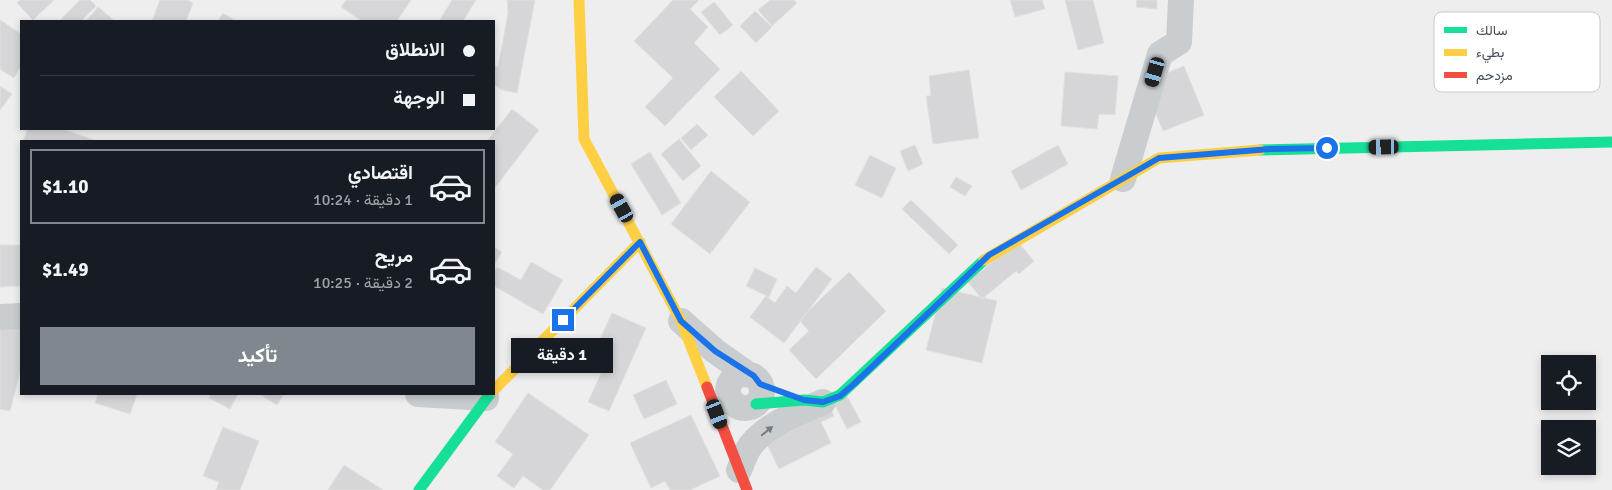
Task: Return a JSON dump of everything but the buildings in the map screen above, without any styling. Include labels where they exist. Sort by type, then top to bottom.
[{"type":"street","points":[[579,0],[584,138],[681,321],[743,480]]},
{"type":"street","points":[[1123,179],[1160,54],[1179,42],[1181,0]]},
{"type":"street","points":[[681,321],[715,351],[749,393],[813,401],[840,396],[989,255],[1159,158],[1270,149],[1612,142]]},
{"type":"street","points":[[495,389],[640,242]]},
{"type":"street","points":[[0,318],[20,316]]},
{"type":"street","points":[[743,480],[742,437],[749,393]]},
{"type":"street","points":[[419,490],[489,395]]},
{"type":"street","points":[[743,480],[751,445],[771,428],[813,401]]},
{"type":"traffic: fast","points":[[1260,150],[1612,142]]},
{"type":"traffic: fast","points":[[756,404],[804,400],[823,402],[840,395],[984,260]]},
{"type":"traffic: fast","points":[[419,490],[489,395]]},
{"type":"traffic: slow","points":[[579,0],[584,139],[681,321],[707,387]]},
{"type":"traffic: slow","points":[[984,260],[1159,158],[1260,150]]},
{"type":"traffic: slow","points":[[495,389],[640,242]]},
{"type":"traffic: jam","points":[[707,387],[747,490]]},
{"type":"route","points":[[563,320],[640,242],[681,321],[715,351],[749,375],[754,376],[760,384],[804,400],[823,402],[840,396],[854,384],[989,255],[1159,158],[1270,149],[1327,148]]}]
